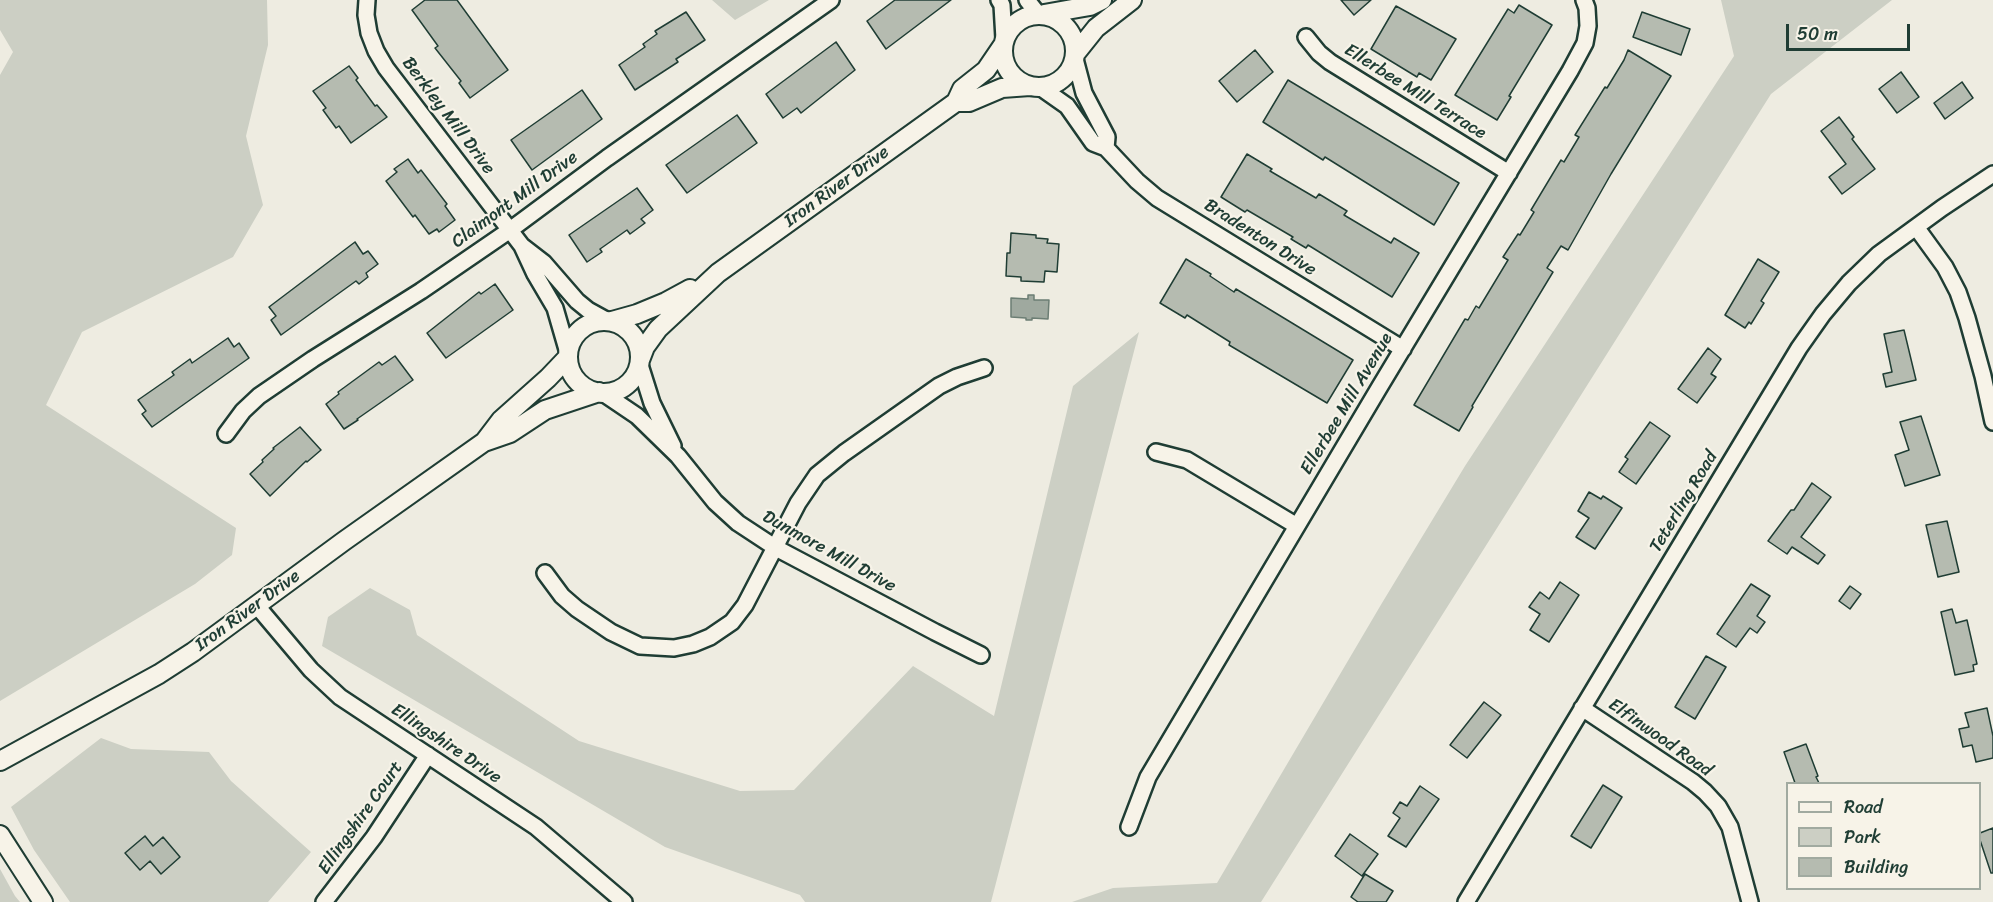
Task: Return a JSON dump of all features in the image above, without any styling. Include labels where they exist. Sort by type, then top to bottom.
[{"type":"street","name":"Berkley Mill Drive","points":[[367,0],[366,15],[369,33],[376,51],[386,68],[522,246],[555,308],[568,355]]},
{"type":"street","name":"Claimont Mill Drive","points":[[226,434],[243,411],[258,396],[422,291],[831,0]]},
{"type":"street","points":[[999,0],[1002,5],[1005,63],[1014,78],[1035,87],[1059,82],[1066,76],[1076,56],[1096,28],[1132,0]]},
{"type":"street","points":[[1004,42],[1014,24],[1036,10],[1090,6],[1102,0]]},
{"type":"street","name":"Ellerbee Mill Avenue","points":[[1130,827],[1148,777],[1570,71],[1584,43],[1588,26],[1584,0]]},
{"type":"street","points":[[1036,10],[1055,18],[1071,32],[1076,56]]},
{"type":"street","name":"Ellerbee Mill Terrace","points":[[1305,37],[1330,62],[1509,173]]},
{"type":"street","name":"Iron River Drive","points":[[610,321],[637,314],[666,302],[718,273],[956,102],[962,89],[986,70],[1004,42]]},
{"type":"street","name":"Bradenton Drive","points":[[1076,56],[1084,93],[1107,137],[1106,148]]},
{"type":"street","name":"Iron River Drive","points":[[956,102],[969,102],[1002,88],[1035,87]]},
{"type":"street","name":"Bradenton Drive","points":[[1035,87],[1067,106],[1093,143],[1106,148],[1137,181],[1157,198],[1403,349]]},
{"type":"street","name":"Teterling Road","points":[[1466,902],[1811,331],[1849,284],[1879,254],[1993,174]]},
{"type":"street","points":[[1916,227],[1945,267],[1958,292],[1983,376],[1993,422]]},
{"type":"street","name":"Berkley Mill Drive","points":[[522,246],[544,263],[577,302],[610,321]]},
{"type":"street","name":"Iron River Drive","points":[[640,363],[645,347],[658,329],[718,273]]},
{"type":"street","points":[[610,321],[624,326],[631,332],[637,341],[640,363],[636,374],[622,388],[613,392],[601,393],[589,389],[574,376],[568,355],[576,334],[584,327],[593,322],[610,321]]},
{"type":"street","name":"Iron River Drive","points":[[484,442],[501,420],[548,378],[568,355]]},
{"type":"street","name":"Dunmore Mill Drive","points":[[640,363],[652,403],[678,456]]},
{"type":"street","points":[[545,573],[570,603],[611,632],[640,646],[674,648],[710,637],[732,622],[745,605],[809,484],[829,465],[948,380],[984,368]]},
{"type":"street","name":"Iron River Drive","points":[[0,761],[159,674],[193,652],[484,442],[510,433],[545,410],[601,393]]},
{"type":"street","name":"Dunmore Mill Drive","points":[[601,393],[630,410],[678,456],[695,479],[738,523],[776,548],[981,655]]},
{"type":"street","points":[[1156,452],[1187,460],[1297,526]]},
{"type":"street","name":"Ellingshire Drive","points":[[257,606],[325,684],[536,827],[624,902]]},
{"type":"street","name":"Elfinwood Road","points":[[1582,708],[1693,782],[1718,806],[1730,827],[1750,902]]},
{"type":"street","name":"Ellingshire Court","points":[[324,902],[374,837],[428,755]]},
{"type":"street","points":[[0,835],[43,902]]},
{"type":"green space","points":[[0,0],[267,0],[268,45],[246,136],[263,205],[233,257],[82,332],[46,405],[236,528],[232,555],[195,584],[0,701],[0,75],[13,52],[0,30]]},
{"type":"green space","points":[[712,0],[769,0],[735,20]]},
{"type":"green space","points":[[1721,0],[1892,0],[1771,94],[1261,902],[1072,902],[1113,888],[1217,883],[1465,466],[1734,56]]},
{"type":"green space","points":[[1139,332],[991,902],[805,902],[800,895],[665,847],[322,646],[328,617],[370,588],[410,610],[417,635],[579,741],[740,791],[794,790],[913,666],[994,716],[1073,386]]},
{"type":"green space","points":[[101,738],[131,749],[209,752],[231,781],[311,852],[268,902],[70,902],[34,850],[11,807]]},
{"type":"green space","points":[[0,869],[15,896],[20,902],[0,902]]},
{"type":"shaded area","points":[[1028,295],[1034,295],[1034,300],[1049,300],[1048,319],[1026,320],[1026,318],[1011,317],[1011,298],[1028,299]]},
{"type":"building","points":[[425,0],[457,0],[508,70],[470,98],[459,83],[461,81],[435,48],[438,46],[412,10]]},
{"type":"building","points":[[895,0],[951,0],[886,49],[867,21]]},
{"type":"building","points":[[1341,0],[1371,0],[1354,15]]},
{"type":"building","points":[[1519,5],[1552,25],[1497,120],[1455,95],[1508,9],[1514,13]]},
{"type":"building","points":[[1396,6],[1456,39],[1431,80],[1419,73],[1417,77],[1371,49]]},
{"type":"building","points":[[686,12],[705,40],[676,59],[678,62],[635,90],[619,65],[645,47],[643,44],[657,34],[655,31]]},
{"type":"building","points":[[1642,12],[1690,29],[1681,55],[1633,37]]},
{"type":"building","points":[[836,42],[855,70],[801,113],[797,108],[783,118],[766,94]]},
{"type":"building","points":[[1255,50],[1273,72],[1237,102],[1219,81]]},
{"type":"building","points":[[1628,50],[1671,76],[1568,250],[1561,246],[1547,268],[1553,272],[1459,431],[1414,405],[1465,319],[1468,320],[1476,306],[1479,308],[1508,260],[1503,257],[1534,212],[1531,210],[1561,160],[1564,162],[1579,137],[1575,135],[1605,87],[1607,88]]},
{"type":"building","points":[[349,66],[375,106],[377,105],[387,117],[351,143],[339,126],[336,128],[323,110],[326,108],[313,91]]},
{"type":"building","points":[[1901,72],[1919,97],[1897,113],[1879,89]]},
{"type":"building","points":[[1288,80],[1459,183],[1434,225],[1325,157],[1323,160],[1263,122]]},
{"type":"building","points":[[1962,82],[1973,98],[1945,119],[1934,103]]},
{"type":"building","points":[[582,90],[602,119],[532,170],[511,140]]},
{"type":"building","points":[[737,115],[757,143],[687,193],[666,165]]},
{"type":"building","points":[[1839,117],[1854,137],[1852,139],[1875,169],[1842,194],[1829,177],[1846,164],[1821,131]]},
{"type":"building","points":[[1247,154],[1272,169],[1270,171],[1316,198],[1319,194],[1347,211],[1344,215],[1391,243],[1394,238],[1419,253],[1392,297],[1308,245],[1306,248],[1291,239],[1293,237],[1221,197]]},
{"type":"building","points":[[408,159],[418,173],[421,170],[447,204],[445,206],[455,220],[439,232],[437,229],[429,234],[386,181],[397,172],[394,169]]},
{"type":"building","points":[[637,188],[653,210],[641,219],[645,223],[630,234],[627,230],[600,249],[602,252],[587,262],[569,235]]},
{"type":"building","points":[[1011,233],[1036,235],[1036,238],[1048,239],[1047,243],[1059,244],[1057,272],[1045,271],[1044,282],[1021,281],[1021,277],[1006,276]]},
{"type":"building","points":[[355,242],[363,254],[368,251],[378,264],[366,273],[368,277],[359,284],[356,281],[281,335],[271,320],[276,316],[269,307]]},
{"type":"building","points":[[1186,259],[1211,274],[1210,276],[1234,292],[1236,289],[1353,360],[1327,403],[1229,345],[1230,342],[1187,315],[1185,318],[1160,303]]},
{"type":"building","points":[[1758,259],[1779,272],[1761,301],[1764,303],[1751,324],[1749,322],[1745,328],[1725,315]]},
{"type":"building","points":[[495,284],[513,310],[446,358],[427,333],[479,292],[481,294]]},
{"type":"building","points":[[1904,330],[1916,380],[1886,387],[1883,374],[1892,372],[1884,334]]},
{"type":"building","points":[[228,338],[234,347],[239,343],[249,358],[152,427],[142,414],[146,411],[138,400],[174,375],[172,372],[190,359],[192,363]]},
{"type":"building","points":[[1708,348],[1721,359],[1711,374],[1716,377],[1697,403],[1678,389]]},
{"type":"building","points":[[395,356],[413,380],[344,429],[326,404],[339,394],[338,392],[379,362],[382,365]]},
{"type":"building","points":[[1921,416],[1940,475],[1905,486],[1895,455],[1909,450],[1900,422]]},
{"type":"building","points":[[1650,422],[1670,436],[1636,484],[1619,472],[1628,459],[1625,457]]},
{"type":"building","points":[[300,427],[321,450],[306,461],[270,496],[250,474],[273,448]]},
{"type":"building","points":[[1812,483],[1831,497],[1801,537],[1825,555],[1818,564],[1792,547],[1787,554],[1768,541],[1791,510],[1794,510]]},
{"type":"building","points":[[1589,492],[1601,499],[1603,496],[1622,508],[1595,549],[1576,537],[1589,518],[1578,511]]},
{"type":"building","points":[[1947,521],[1959,572],[1938,577],[1926,525]]},
{"type":"building","points":[[1560,582],[1579,595],[1549,642],[1530,630],[1540,614],[1529,607],[1540,592],[1549,599]]},
{"type":"building","points":[[1751,584],[1770,596],[1757,616],[1765,622],[1757,633],[1750,628],[1736,647],[1717,634]]},
{"type":"building","points":[[1850,586],[1861,594],[1850,609],[1839,601]]},
{"type":"building","points":[[1952,609],[1956,623],[1967,620],[1977,664],[1973,665],[1974,671],[1955,675],[1941,612]]},
{"type":"building","points":[[1706,656],[1726,667],[1695,719],[1675,707]]},
{"type":"building","points":[[1484,702],[1501,715],[1467,758],[1450,745]]},
{"type":"building","points":[[1987,708],[1993,736],[1993,758],[1976,762],[1972,745],[1963,747],[1959,729],[1969,727],[1965,713]]},
{"type":"building","points":[[1806,744],[1818,782],[1795,782],[1784,752]]},
{"type":"building","points":[[1603,785],[1622,797],[1591,848],[1571,836]]},
{"type":"building","points":[[1420,786],[1439,799],[1406,847],[1388,836],[1400,818],[1393,813],[1400,802],[1407,806]]},
{"type":"building","points":[[1993,828],[1993,873],[1991,873],[1981,843],[1981,833]]},
{"type":"building","points":[[1350,834],[1378,854],[1362,876],[1335,856]]},
{"type":"building","points":[[145,836],[153,846],[163,837],[180,857],[161,874],[150,861],[140,870],[125,853]]},
{"type":"building","points":[[1365,874],[1393,891],[1386,902],[1358,902],[1351,897]]}]
